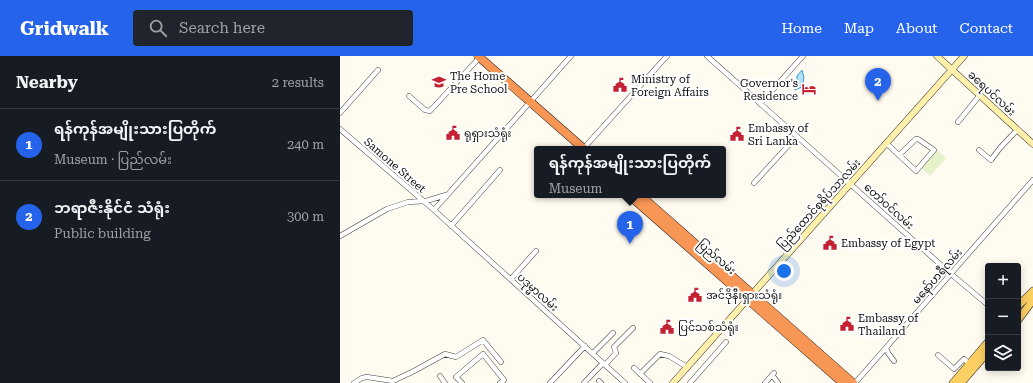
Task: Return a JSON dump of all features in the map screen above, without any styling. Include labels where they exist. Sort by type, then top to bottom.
[{"type":"highway","points":[[478,57],[581,146]]},
{"type":"highway","name":"ပြည်လမ်း","points":[[634,198],[854,383]]},
{"type":"highway","name":"ပြည်လမ်း","points":[[643,198],[843,383]]},
{"type":"main road","points":[[1021,303],[1033,291]]},
{"type":"main road","points":[[1021,316],[1033,300]]},
{"type":"main road","points":[[953,383],[985,346]]},
{"type":"main road","points":[[961,383],[985,355]]},
{"type":"street","points":[[434,210],[571,56]]},
{"type":"street","points":[[587,146],[667,56]]},
{"type":"street","name":"တော်ဝင်လမ်း","points":[[706,56],[985,302]]},
{"type":"street","points":[[760,104],[803,56]]},
{"type":"street","name":"ခရေပင်လမ်း","points":[[937,56],[1033,144]]},
{"type":"street","name":"ပြည်ထောင်စုရိပ်သာလမ်း","points":[[673,383],[964,56]]},
{"type":"street","points":[[409,96],[425,110],[430,111],[478,57]]},
{"type":"street","points":[[340,113],[378,70]]},
{"type":"street","points":[[958,122],[980,95]]},
{"type":"street","name":"Samone Street","points":[[340,129],[439,215]]},
{"type":"street","points":[[979,150],[991,160],[1017,130]]},
{"type":"street","points":[[754,183],[797,136]]},
{"type":"street","points":[[886,143],[916,171],[934,150],[916,139],[899,155]]},
{"type":"street","points":[[451,226],[500,170]]},
{"type":"street","name":"မနော်ဟရီလမ်း","points":[[854,383],[1033,180]]},
{"type":"street","points":[[340,236],[388,209],[408,202],[423,201],[446,195]]},
{"type":"street","name":"ပဒုမ္မာလမ်း","points":[[439,215],[593,353],[622,382]]},
{"type":"street","points":[[511,279],[536,251]]},
{"type":"street","points":[[584,383],[616,353],[614,347],[633,328]]},
{"type":"street","points":[[593,353],[613,333]]},
{"type":"street","points":[[354,383],[367,377],[393,380],[414,371],[445,354],[456,357],[483,340],[501,362]]},
{"type":"street","points":[[690,383],[726,342]]},
{"type":"street","points":[[550,383],[585,346]]},
{"type":"street","points":[[886,348],[894,361]]},
{"type":"street","points":[[462,383],[456,376],[483,354],[504,380],[500,383]]},
{"type":"street","points":[[640,374],[660,354],[670,356],[687,367]]},
{"type":"street","points":[[938,355],[954,369],[964,359],[970,364]]},
{"type":"street","points":[[634,368],[650,383]]},
{"type":"street","points":[[765,383],[773,374],[778,383]]},
{"type":"street","points":[[440,376],[443,382]]},
{"type":"green space","points":[[937,150],[946,158],[930,176],[921,168]]},
{"type":"water","points":[[802,70],[804,78],[802,87],[795,90],[794,85],[797,80],[797,76]]},
{"type":"place","name":"The Home Pre School","points":[[439,82]]},
{"type":"place","name":"Ministry of Foreign Affairs","points":[[620,85]]},
{"type":"place","name":"Governor's Residence","points":[[809,89]]},
{"type":"place","name":"ဘရာဇီးနိုင်ငံ သံရုံး","points":[[878,101]]},
{"type":"place","name":"ရုရှားသံရုံး","points":[[453,133]]},
{"type":"place","name":"Embassy of Sri Lanka","points":[[737,134]]},
{"type":"place","name":"Embassy of Egypt","points":[[830,243]]},
{"type":"place","name":"ရန်ကုန်အမျိုးသားပြတိုက်","points":[[630,244]]},
{"type":"place","name":"အင်ဒိုနီးရှားသံရုံး","points":[[695,295]]},
{"type":"place","name":"Embassy of Thailand","points":[[847,324]]},
{"type":"place","name":"ပြင်သစ်သံရုံး","points":[[667,327]]}]
